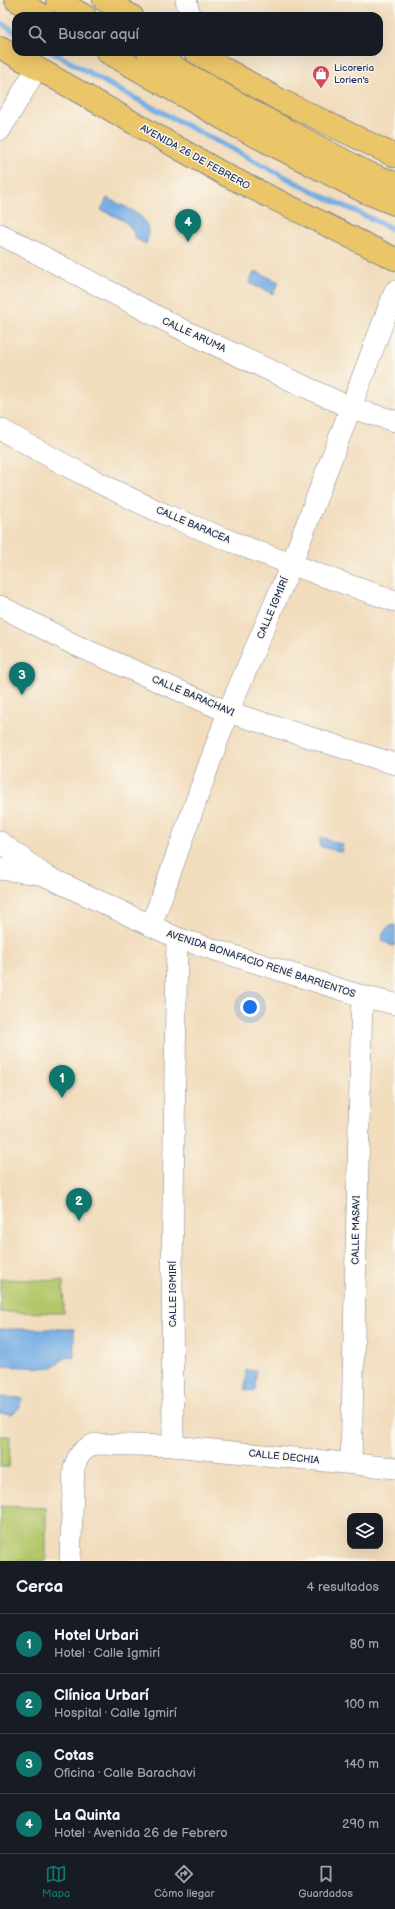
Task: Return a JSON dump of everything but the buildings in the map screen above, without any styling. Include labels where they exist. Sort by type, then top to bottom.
[{"type":"main road","points":[[16,0],[37,12]]},
{"type":"main road","points":[[57,0],[78,12]]},
{"type":"main road","points":[[104,0],[125,12]]},
{"type":"main road","name":"AVENIDA 26 DE FEBRERO","points":[[0,47],[12,54]]},
{"type":"main road","name":"AVENIDA 26 DE FEBRERO","points":[[16,56],[224,174],[395,259]]},
{"type":"main road","points":[[114,56],[236,126],[365,192],[395,204]]},
{"type":"main road","points":[[155,56],[266,119],[361,170],[395,183]]},
{"type":"main road","points":[[205,56],[278,99],[395,156]]},
{"type":"street","points":[[186,0],[189,12]]},
{"type":"street","points":[[0,130],[37,68]]},
{"type":"street","name":"CALLE ARUMA","points":[[0,234],[151,314],[351,408],[395,421]]},
{"type":"street","name":"CALLE IGMIRÍ","points":[[151,926],[228,712],[291,566],[395,290]]},
{"type":"street","name":"CALLE BARACEA","points":[[0,428],[61,463],[174,518],[291,566],[395,601]]},
{"type":"street","name":"CALLE BARACHAVI","points":[[0,606],[73,644],[228,712],[395,764]]},
{"type":"street","name":"AVENIDA BONAFACIO RENÉ BARRIENTOS","points":[[0,842],[44,875],[177,938],[362,996],[395,1004]]},
{"type":"street","name":"AVENIDA BONAFACIO RENÉ BARRIENTOS","points":[[0,869],[44,875]]},
{"type":"street","name":"CALLE IGMIRÍ","points":[[173,1446],[172,1270],[177,938]]},
{"type":"street","name":"CALLE MASAVI","points":[[351,1463],[362,996]]},
{"type":"street","points":[[70,1561],[74,1468],[77,1458],[84,1449],[95,1444],[173,1446]]},
{"type":"street","name":"CALLE DECHIA","points":[[173,1446],[395,1468]]},
{"type":"green space","points":[[0,1279],[63,1281],[64,1313],[0,1312]]},
{"type":"green space","points":[[0,1436],[10,1436],[9,1467],[0,1467]]},
{"type":"green space","points":[[0,1506],[46,1508],[46,1561],[0,1561]]},
{"type":"water","points":[[107,198],[131,210],[144,220],[148,234],[146,244],[135,238],[131,227],[122,220],[101,210]]},
{"type":"water","points":[[255,271],[279,282],[273,294],[249,283]]},
{"type":"water","points":[[321,837],[343,845],[341,852],[319,846]]},
{"type":"water","points":[[395,925],[395,945],[392,946],[383,941],[382,935],[388,927]]},
{"type":"water","points":[[0,1329],[74,1329],[74,1356],[65,1358],[52,1368],[0,1366]]},
{"type":"water","points":[[246,1370],[256,1370],[255,1391],[245,1390]]},
{"type":"water","points":[[0,1397],[22,1398],[20,1407],[12,1414],[0,1413]]},
{"type":"waterway","points":[[0,23],[12,30]]},
{"type":"waterway","points":[[59,56],[121,91],[312,191],[395,230]]},
{"type":"place","name":"Licoreria Lorien's","points":[[321,89]]},
{"type":"place","name":"La Quinta","points":[[188,242]]},
{"type":"place","name":"Cotas","points":[[22,695]]},
{"type":"place","name":"Hotel Urbari","points":[[62,1098]]},
{"type":"place","name":"Clínica Urbarí","points":[[79,1221]]}]
